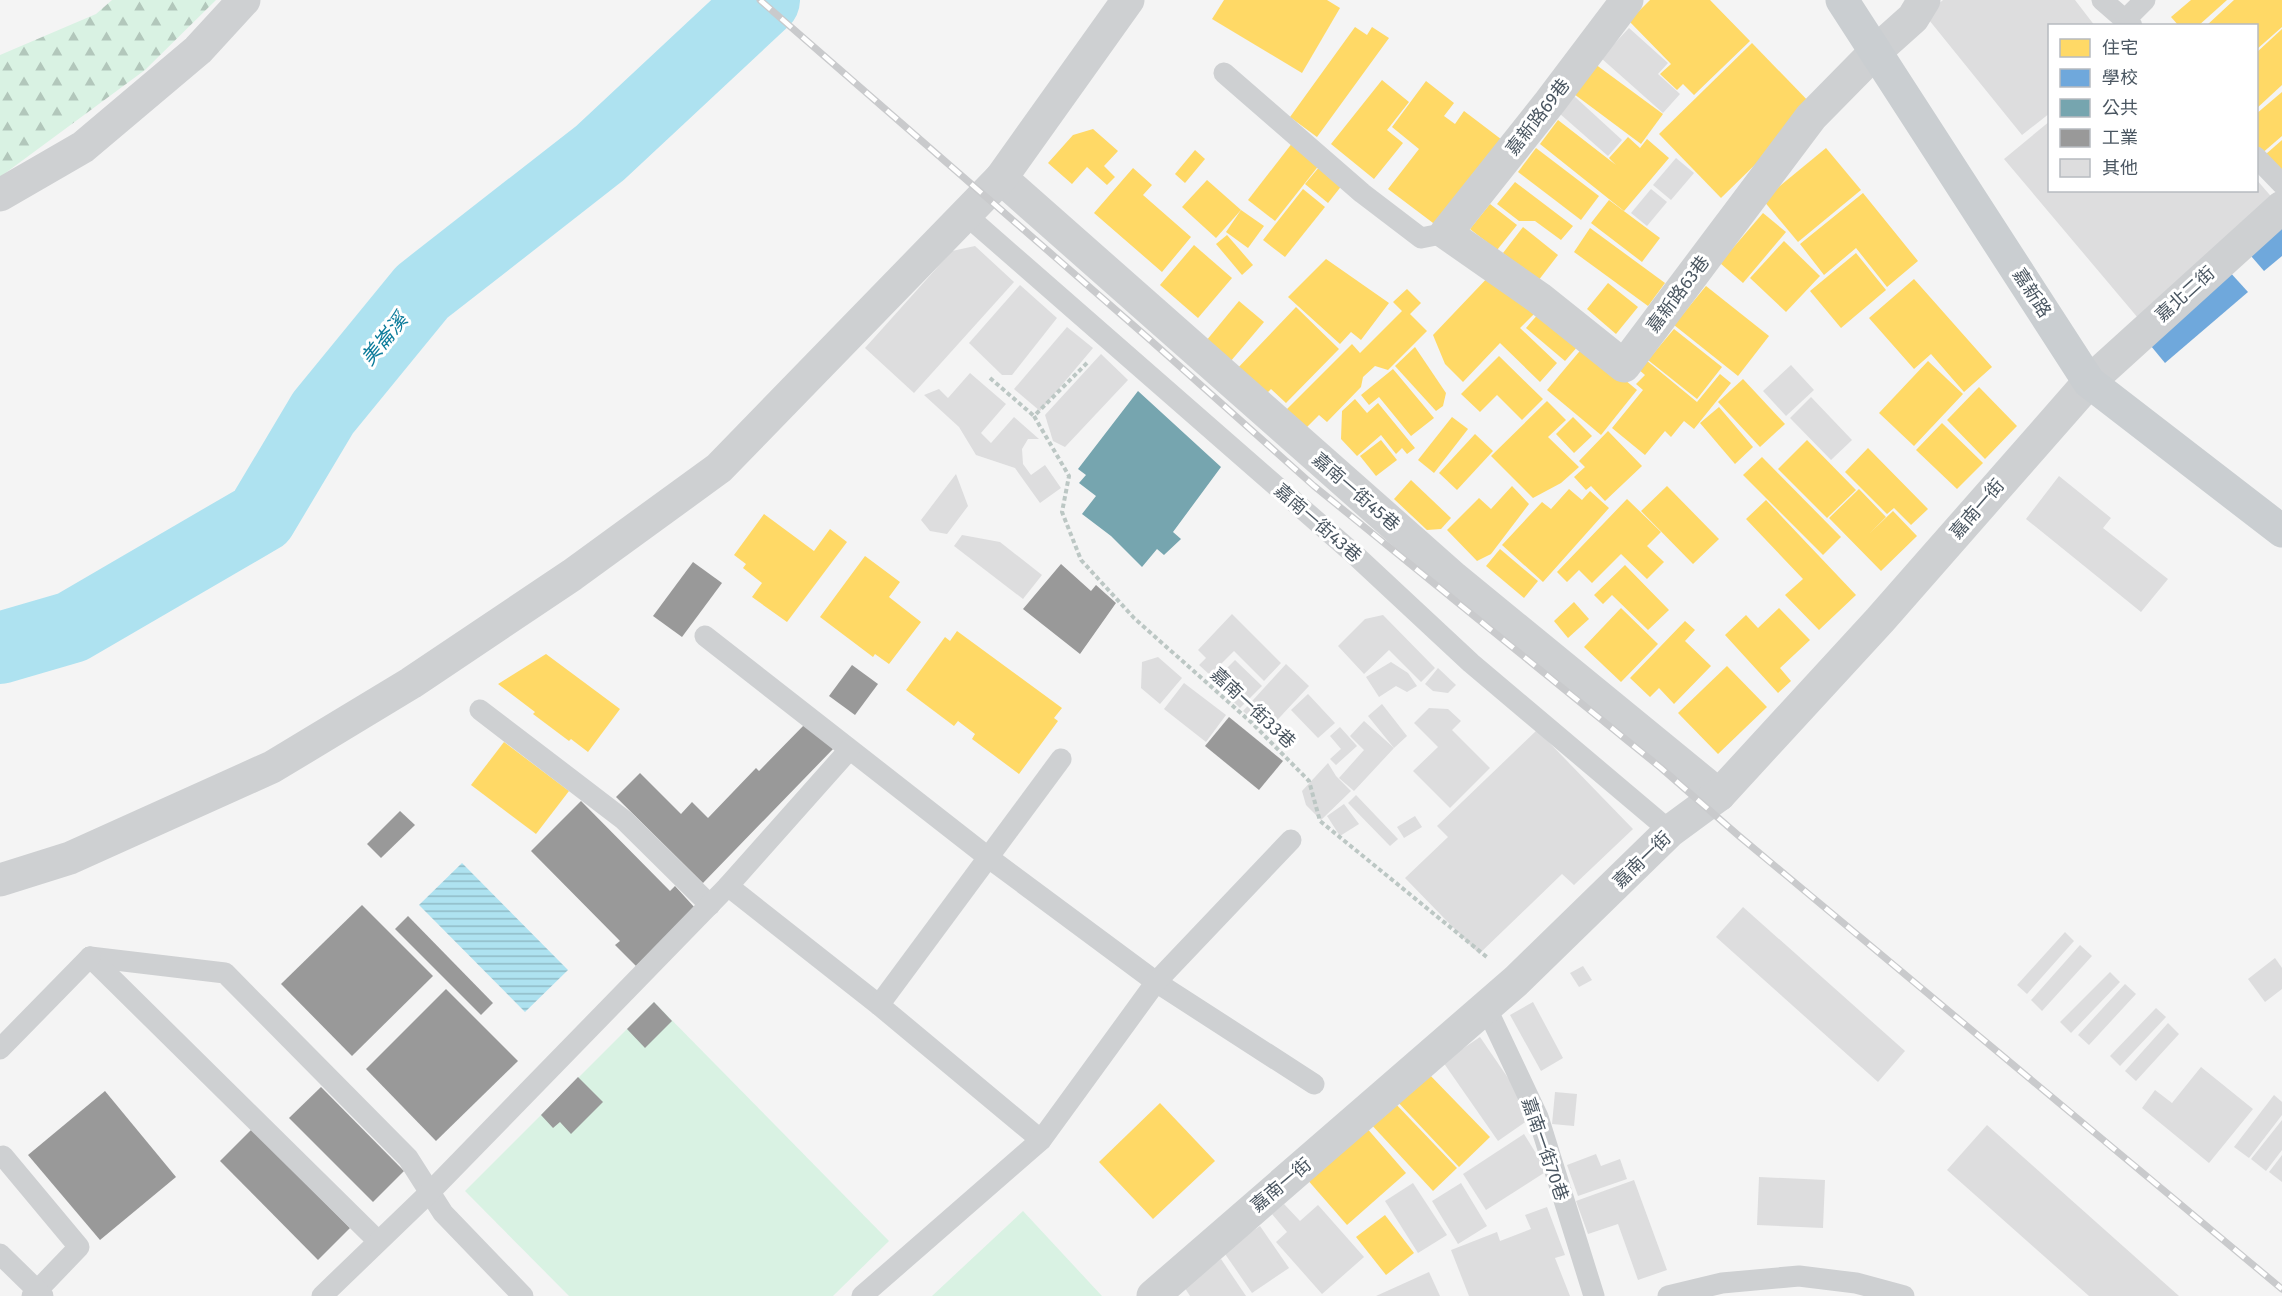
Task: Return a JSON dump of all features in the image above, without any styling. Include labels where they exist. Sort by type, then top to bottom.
[{"type":"main road","name":"嘉新路","points":[[1842,0],[2089,382],[2282,531]]},
{"type":"street","points":[[0,195],[83,147],[198,50],[244,0]]},
{"type":"street","points":[[0,880],[70,858],[272,766],[411,683],[572,575],[719,468],[1001,178],[1128,0]]},
{"type":"street","name":"嘉新路69巷","points":[[1446,233],[1627,0]]},
{"type":"street","points":[[1875,52],[1913,18],[1924,0]]},
{"type":"street","name":"嘉新路63巷","points":[[1446,233],[1539,298],[1624,366],[1811,117],[1875,52]]},
{"type":"street","name":"嘉南一街45巷","points":[[1001,178],[1454,578],[1719,795]]},
{"type":"street","name":"嘉北二街","points":[[2089,382],[2282,207]]},
{"type":"street","name":"嘉南一街","points":[[1153,1296],[1516,981],[1670,831],[1719,795],[1880,620],[2089,382]]},
{"type":"lane","points":[[2102,0],[2129,22],[2145,0]]},
{"type":"lane","points":[[1224,73],[1362,193],[1421,238],[1446,233]]},
{"type":"lane","points":[[2258,159],[2282,184]]},
{"type":"lane","name":"嘉南一街43巷","points":[[965,214],[1354,554],[1471,663],[1670,831]]},
{"type":"lane","points":[[705,636],[989,858],[1156,982],[1314,1084]]},
{"type":"lane","points":[[480,710],[624,820],[710,904]]},
{"type":"lane","points":[[322,1296],[430,1192],[728,886],[849,750]]},
{"type":"lane","points":[[879,1005],[1061,759]]},
{"type":"lane","points":[[862,1296],[1041,1140],[1156,982],[1291,840]]},
{"type":"lane","points":[[728,886],[879,1005],[1041,1140]]},
{"type":"lane","points":[[90,957],[225,973],[408,1158],[443,1213],[523,1296]]},
{"type":"lane","points":[[0,1048],[90,957]]},
{"type":"lane","points":[[90,957],[378,1242]]},
{"type":"lane","name":"嘉南一街70巷","points":[[1486,1006],[1538,1117],[1593,1296]]},
{"type":"lane","points":[[0,1254],[37,1294],[79,1247],[3,1156]]},
{"type":"lane","points":[[1668,1296],[1722,1283],[1799,1276],[1856,1283],[1904,1296]]},
{"type":"path","points":[[1034,416],[1108,341]]},
{"type":"path","name":"嘉南一街33巷","points":[[990,378],[1034,416],[1069,476],[1062,512],[1081,560],[1134,618],[1252,723],[1308,781],[1320,821],[1516,981]]},
{"type":"green space","points":[[112,0],[216,0],[145,70],[0,177],[0,55],[96,14]]},
{"type":"green space","points":[[654,1002],[889,1241],[833,1296],[569,1296],[465,1191]]},
{"type":"green space","points":[[1023,1211],[1102,1296],[932,1296]]},
{"type":"water","points":[[462,863],[568,970],[525,1012],[419,905]]},
{"type":"building: 住宅","points":[[1224,0],[1327,0],[1340,8],[1302,73],[1212,19]]},
{"type":"building: 住宅","points":[[1650,0],[1710,0],[1750,41],[1694,95],[1683,84],[1677,90],[1660,74],[1671,64],[1629,21]]},
{"type":"building: 住宅","points":[[2191,0],[2227,0],[2200,24],[2177,24],[2171,17]]},
{"type":"building: 住宅","points":[[2234,0],[2282,0],[2282,27],[2258,48],[2258,24],[2208,24]]},
{"type":"building: 住宅","points":[[1355,27],[1367,35],[1372,27],[1389,38],[1317,137],[1290,117]]},
{"type":"building: 住宅","points":[[2282,29],[2282,85],[2258,107],[2258,51]]},
{"type":"building: 住宅","points":[[1752,43],[1814,107],[1721,198],[1659,134]]},
{"type":"building: 住宅","points":[[1595,64],[1663,114],[1641,144],[1574,94]]},
{"type":"building: 住宅","points":[[1382,80],[1409,102],[1387,130],[1403,143],[1374,179],[1331,144]]},
{"type":"building: 住宅","points":[[1426,81],[1454,103],[1444,116],[1455,124],[1464,111],[1510,146],[1445,232],[1388,189],[1419,149],[1392,127]]},
{"type":"building: 住宅","points":[[2282,92],[2282,136],[2260,155],[2258,152],[2258,112]]},
{"type":"building: 住宅","points":[[1558,120],[1616,165],[1609,158],[1628,137],[1640,148],[1647,139],[1669,158],[1624,211],[1540,144]]},
{"type":"building: 住宅","points":[[1093,129],[1118,151],[1104,166],[1115,177],[1107,185],[1087,167],[1072,184],[1048,163],[1073,135]]},
{"type":"building: 住宅","points":[[2282,140],[2282,174],[2266,154]]},
{"type":"building: 住宅","points":[[1293,142],[1320,164],[1275,221],[1248,200]]},
{"type":"building: 住宅","points":[[1536,148],[1599,196],[1581,220],[1518,172]]},
{"type":"building: 住宅","points":[[1826,148],[1861,190],[1798,242],[1763,200]]},
{"type":"building: 住宅","points":[[1195,150],[1205,159],[1185,183],[1175,174]]},
{"type":"building: 住宅","points":[[1320,166],[1343,184],[1328,203],[1305,184]]},
{"type":"building: 住宅","points":[[1133,168],[1152,185],[1143,195],[1191,237],[1162,272],[1094,213]]},
{"type":"building: 住宅","points":[[1207,180],[1241,210],[1216,238],[1182,207]]},
{"type":"building: 住宅","points":[[1515,182],[1573,226],[1561,240],[1535,221],[1519,221],[1497,204]]},
{"type":"building: 住宅","points":[[1303,189],[1325,207],[1285,257],[1263,240]]},
{"type":"building: 住宅","points":[[1863,193],[1918,261],[1887,287],[1856,248],[1824,275],[1800,244]]},
{"type":"building: 住宅","points":[[1609,200],[1660,238],[1642,262],[1591,223]]},
{"type":"building: 住宅","points":[[1490,204],[1517,225],[1497,250],[1470,229]]},
{"type":"building: 住宅","points":[[1241,210],[1264,226],[1248,248],[1226,232]]},
{"type":"building: 住宅","points":[[1763,213],[1786,232],[1743,283],[1720,263]]},
{"type":"building: 住宅","points":[[1523,227],[1558,255],[1538,281],[1503,253]]},
{"type":"building: 住宅","points":[[1590,228],[1665,283],[1648,306],[1574,252]]},
{"type":"building: 住宅","points":[[1227,235],[1253,265],[1242,275],[1216,244]]},
{"type":"building: 住宅","points":[[1784,241],[1820,276],[1786,312],[1750,278]]},
{"type":"building: 住宅","points":[[1194,245],[1232,278],[1198,318],[1160,285]]},
{"type":"building: 住宅","points":[[1856,253],[1886,290],[1841,328],[1810,291]]},
{"type":"building: 住宅","points":[[1326,259],[1389,303],[1361,340],[1351,332],[1340,344],[1288,297]]},
{"type":"building: 住宅","points":[[1493,272],[1536,312],[1520,328],[1557,363],[1540,382],[1500,343],[1463,382],[1445,364],[1433,335]]},
{"type":"building: 住宅","points":[[1914,279],[1992,367],[1964,392],[1931,354],[1914,369],[1869,318]]},
{"type":"building: 住宅","points":[[1608,283],[1638,307],[1616,334],[1587,309]]},
{"type":"building: 住宅","points":[[1706,286],[1769,336],[1738,376],[1674,325]]},
{"type":"building: 住宅","points":[[1407,289],[1421,303],[1410,314],[1427,331],[1388,370],[1375,366],[1363,377],[1361,387],[1327,422],[1319,415],[1304,430],[1285,411],[1352,344],[1360,353],[1402,311],[1393,302]]},
{"type":"building: 住宅","points":[[1239,301],[1264,322],[1230,362],[1206,341]]},
{"type":"building: 住宅","points":[[1296,307],[1339,349],[1286,403],[1271,389],[1261,399],[1234,372]]},
{"type":"building: 住宅","points":[[1539,313],[1578,346],[1565,361],[1526,328]]},
{"type":"building: 住宅","points":[[1674,329],[1722,367],[1697,399],[1648,360]]},
{"type":"building: 住宅","points":[[1584,346],[1637,390],[1601,435],[1547,390]]},
{"type":"building: 住宅","points":[[1415,347],[1446,393],[1443,406],[1436,411],[1395,366]]},
{"type":"building: 住宅","points":[[1499,356],[1543,399],[1522,420],[1497,395],[1480,412],[1461,394]]},
{"type":"building: 住宅","points":[[1646,360],[1697,402],[1720,374],[1731,383],[1694,429],[1684,421],[1671,437],[1665,431],[1645,455],[1612,428],[1643,390],[1636,384],[1645,375],[1638,369]]},
{"type":"building: 住宅","points":[[1928,361],[1963,394],[1914,446],[1879,413]]},
{"type":"building: 住宅","points":[[1393,369],[1434,418],[1411,436],[1379,397],[1369,405],[1361,395]]},
{"type":"building: 住宅","points":[[1743,379],[1785,424],[1760,447],[1718,402]]},
{"type":"building: 住宅","points":[[1979,387],[2017,426],[1985,459],[1947,420]]},
{"type":"building: 住宅","points":[[1355,399],[1367,413],[1378,403],[1415,448],[1407,454],[1402,448],[1396,454],[1381,435],[1357,456],[1341,439],[1342,411]]},
{"type":"building: 住宅","points":[[1547,401],[1566,420],[1548,437],[1579,467],[1561,483],[1533,498],[1491,456]]},
{"type":"building: 住宅","points":[[1719,407],[1753,447],[1735,464],[1700,423]]},
{"type":"building: 住宅","points":[[1452,417],[1468,429],[1434,473],[1418,460]]},
{"type":"building: 住宅","points":[[1573,417],[1592,436],[1574,453],[1556,434]]},
{"type":"building: 住宅","points":[[1942,423],[1983,463],[1957,489],[1916,450]]},
{"type":"building: 住宅","points":[[1608,431],[1642,466],[1605,501],[1591,486],[1586,490],[1574,477],[1585,467],[1579,461]]},
{"type":"building: 住宅","points":[[1475,434],[1493,451],[1457,490],[1439,473]]},
{"type":"building: 住宅","points":[[1381,440],[1397,460],[1376,476],[1360,456]]},
{"type":"building: 住宅","points":[[1807,440],[1856,490],[1827,518],[1778,469]]},
{"type":"building: 住宅","points":[[1868,448],[1928,509],[1911,525],[1894,508],[1887,514],[1845,472]]},
{"type":"building: 住宅","points":[[1762,457],[1841,537],[1823,555],[1743,475]]},
{"type":"building: 住宅","points":[[1411,480],[1451,518],[1441,529],[1427,530],[1394,499]]},
{"type":"building: 住宅","points":[[1512,486],[1529,504],[1491,554],[1477,561],[1447,530],[1479,498],[1491,509]]},
{"type":"building: 住宅","points":[[1667,486],[1719,539],[1693,564],[1641,511]]},
{"type":"building: 住宅","points":[[1569,489],[1582,500],[1590,491],[1609,508],[1543,582],[1502,545],[1542,502],[1551,509]]},
{"type":"building: 住宅","points":[[1859,489],[1886,517],[1870,533],[1893,511],[1917,536],[1881,571],[1829,518]]},
{"type":"building: 住宅","points":[[1627,499],[1661,532],[1647,546],[1664,562],[1647,579],[1621,554],[1592,583],[1579,570],[1567,582],[1557,572]]},
{"type":"building: 住宅","points":[[1766,500],[1856,595],[1819,630],[1785,595],[1803,579],[1746,519]]},
{"type":"building: 住宅","points":[[764,514],[814,551],[830,529],[847,542],[787,622],[752,597],[762,583],[743,568],[746,564],[734,555]]},
{"type":"building: 住宅","points":[[1500,549],[1538,581],[1524,598],[1486,566]]},
{"type":"building: 住宅","points":[[865,556],[900,582],[889,597],[921,622],[889,664],[875,654],[873,657],[820,617]]},
{"type":"building: 住宅","points":[[1625,565],[1669,610],[1648,630],[1612,595],[1603,604],[1594,595]]},
{"type":"building: 住宅","points":[[1574,602],[1589,619],[1568,638],[1554,621]]},
{"type":"building: 住宅","points":[[1621,608],[1658,644],[1621,682],[1584,647]]},
{"type":"building: 住宅","points":[[1779,608],[1810,640],[1780,668],[1791,681],[1778,693],[1725,635],[1746,615],[1758,628]]},
{"type":"building: 住宅","points":[[1685,621],[1695,630],[1685,641],[1711,666],[1674,704],[1659,688],[1650,697],[1630,678]]},
{"type":"building: 住宅","points":[[957,631],[1062,708],[1054,718],[1058,721],[1019,774],[972,739],[975,734],[958,721],[954,726],[906,690],[945,637],[950,641]]},
{"type":"building: 住宅","points":[[546,654],[620,709],[588,752],[533,714],[535,712],[498,684]]},
{"type":"building: 住宅","points":[[1727,666],[1767,707],[1718,754],[1678,713]]},
{"type":"building: 住宅","points":[[504,742],[569,791],[536,834],[471,785]]},
{"type":"building: 住宅","points":[[1425,1070],[1490,1137],[1459,1167],[1394,1098]]},
{"type":"building: 住宅","points":[[1392,1100],[1457,1168],[1433,1191],[1369,1122]]},
{"type":"building: 住宅","points":[[1160,1103],[1215,1161],[1153,1219],[1099,1162]]},
{"type":"building: 住宅","points":[[1365,1126],[1406,1173],[1347,1225],[1306,1178]]},
{"type":"building: 住宅","points":[[1385,1215],[1414,1253],[1386,1275],[1356,1237]]},
{"type":"building: 學校","points":[[2282,217],[2282,256],[2264,271],[2245,249]]},
{"type":"building: 學校","points":[[2228,270],[2248,292],[2165,363],[2146,340]]},
{"type":"building: 公共","points":[[1138,391],[1221,467],[1173,532],[1181,539],[1164,555],[1157,549],[1142,567],[1111,536],[1082,514],[1096,496],[1079,483],[1086,475],[1078,469]]},
{"type":"building: 工業","points":[[693,562],[722,583],[682,637],[653,616]]},
{"type":"building: 工業","points":[[1061,564],[1091,591],[1096,585],[1116,603],[1080,654],[1023,609]]},
{"type":"building: 工業","points":[[852,665],[878,684],[855,715],[829,696]]},
{"type":"building: 工業","points":[[1229,717],[1283,761],[1259,790],[1205,746]]},
{"type":"building: 工業","points":[[806,723],[833,749],[703,883],[616,797],[640,773],[681,814],[692,802],[708,818],[756,768],[759,771]]},
{"type":"building: 工業","points":[[581,801],[670,891],[675,886],[695,908],[636,966],[615,945],[620,941],[531,851]]},
{"type":"building: 工業","points":[[400,811],[415,825],[381,858],[367,844]]},
{"type":"building: 工業","points":[[362,905],[433,976],[352,1056],[281,984]]},
{"type":"building: 工業","points":[[408,916],[493,1003],[481,1015],[395,929]]},
{"type":"building: 工業","points":[[446,989],[518,1061],[436,1141],[366,1069]]},
{"type":"building: 工業","points":[[654,1002],[672,1021],[645,1048],[627,1029]]},
{"type":"building: 工業","points":[[578,1077],[603,1102],[571,1134],[560,1122],[553,1128],[541,1115]]},
{"type":"building: 工業","points":[[321,1087],[404,1171],[373,1202],[289,1118]]},
{"type":"building: 工業","points":[[105,1091],[176,1177],[100,1240],[28,1155]]},
{"type":"building: 工業","points":[[252,1129],[350,1228],[318,1260],[220,1161]]},
{"type":"building: 其他","points":[[1943,0],[2075,0],[2093,24],[2048,24],[2048,115],[2022,135],[1925,15]]},
{"type":"building: 其他","points":[[1629,28],[1668,63],[1658,74],[1680,94],[1663,113],[1601,58]]},
{"type":"building: 其他","points":[[1574,96],[1622,140],[1608,156],[1559,113]]},
{"type":"building: 其他","points":[[2048,123],[2048,192],[2258,192],[2258,181],[2275,201],[2138,318],[2004,159]]},
{"type":"building: 其他","points":[[1676,158],[1694,173],[1671,200],[1653,185]]},
{"type":"building: 其他","points":[[1651,189],[1667,202],[1647,226],[1631,213]]},
{"type":"building: 其他","points":[[975,246],[1014,282],[914,393],[865,348],[952,251]]},
{"type":"building: 其他","points":[[1020,285],[1057,318],[1012,375],[1002,375],[969,343]]},
{"type":"building: 其他","points":[[1067,327],[1093,348],[1040,411],[1014,389]]},
{"type":"building: 其他","points":[[1101,354],[1128,380],[1065,447],[1053,441],[1045,415]]},
{"type":"building: 其他","points":[[1791,365],[1814,390],[1786,416],[1763,391]]},
{"type":"building: 其他","points":[[970,373],[1006,404],[981,433],[991,443],[1014,417],[1039,439],[1028,439],[1022,449],[1023,464],[1031,475],[1045,465],[1061,488],[1040,503],[1015,468],[976,455],[959,427],[924,395],[939,389],[948,398]]},
{"type":"building: 其他","points":[[1811,397],[1852,440],[1831,460],[1790,418]]},
{"type":"building: 其他","points":[[956,474],[968,506],[947,534],[930,531],[921,520]]},
{"type":"building: 其他","points":[[2059,476],[2111,518],[2103,528],[2168,579],[2141,612],[2026,519]]},
{"type":"building: 其他","points":[[962,535],[1000,542],[1042,575],[1023,599],[954,546]]},
{"type":"building: 其他","points":[[1232,614],[1281,663],[1264,681],[1234,651],[1210,675],[1199,665],[1206,658],[1198,650]]},
{"type":"building: 其他","points":[[1383,615],[1435,668],[1421,682],[1389,650],[1364,674],[1338,646],[1365,619]]},
{"type":"building: 其他","points":[[1158,657],[1182,678],[1160,704],[1141,688],[1142,662]]},
{"type":"building: 其他","points":[[1235,660],[1262,686],[1240,708],[1213,682]]},
{"type":"building: 其他","points":[[1391,662],[1408,673],[1417,686],[1407,692],[1396,686],[1379,697],[1366,677]]},
{"type":"building: 其他","points":[[1286,664],[1309,686],[1266,732],[1243,711]]},
{"type":"building: 其他","points":[[1438,668],[1456,685],[1448,693],[1433,691],[1425,684]]},
{"type":"building: 其他","points":[[1184,683],[1226,715],[1206,742],[1164,709]]},
{"type":"building: 其他","points":[[1308,694],[1335,723],[1318,738],[1291,710]]},
{"type":"building: 其他","points":[[1382,704],[1407,736],[1394,748],[1368,716]]},
{"type":"building: 其他","points":[[1429,708],[1448,709],[1461,721],[1452,730],[1490,768],[1450,808],[1413,771],[1438,747],[1414,723]]},
{"type":"building: 其他","points":[[1364,721],[1394,748],[1354,791],[1339,778],[1364,750],[1350,736]]},
{"type":"building: 其他","points":[[1340,727],[1357,746],[1336,765],[1330,759],[1341,749],[1330,736]]},
{"type":"building: 其他","points":[[1537,730],[1633,829],[1574,885],[1562,874],[1479,954],[1405,878],[1448,837],[1437,826]]},
{"type":"building: 其他","points":[[1328,763],[1336,776],[1351,791],[1321,820],[1306,805],[1302,791]]},
{"type":"building: 其他","points":[[1356,795],[1398,839],[1390,846],[1348,803]]},
{"type":"building: 其他","points":[[1344,804],[1359,824],[1340,836],[1327,816]]},
{"type":"building: 其他","points":[[1415,816],[1422,827],[1404,838],[1397,827]]},
{"type":"building: 其他","points":[[1743,907],[1905,1051],[1878,1082],[1716,937]]},
{"type":"building: 其他","points":[[2065,932],[2074,941],[2027,994],[2017,985]]},
{"type":"building: 其他","points":[[2080,945],[2092,956],[2042,1011],[2031,1000]]},
{"type":"building: 其他","points":[[2275,958],[2282,968],[2282,989],[2265,1002],[2248,979]]},
{"type":"building: 其他","points":[[1583,966],[1592,980],[1579,987],[1570,973]]},
{"type":"building: 其他","points":[[2110,972],[2120,982],[2071,1033],[2060,1022]]},
{"type":"building: 其他","points":[[2125,984],[2136,994],[2089,1045],[2078,1035]]},
{"type":"building: 其他","points":[[1533,1002],[1563,1058],[1541,1071],[1510,1015]]},
{"type":"building: 其他","points":[[2156,1008],[2166,1017],[2120,1066],[2110,1056]]},
{"type":"building: 其他","points":[[2168,1023],[2179,1034],[2136,1081],[2125,1071]]},
{"type":"building: 其他","points":[[1480,1037],[1534,1116],[1498,1141],[1443,1062]]},
{"type":"building: 其他","points":[[2201,1067],[2253,1109],[2209,1163],[2142,1108],[2155,1090],[2172,1103]]},
{"type":"building: 其他","points":[[1555,1092],[1577,1094],[1574,1126],[1552,1124]]},
{"type":"building: 其他","points":[[2274,1095],[2282,1102],[2282,1115],[2249,1158],[2234,1147]]},
{"type":"building: 其他","points":[[2282,1120],[2282,1150],[2266,1171],[2251,1159]]},
{"type":"building: 其他","points":[[1987,1125],[2179,1296],[2089,1296],[1947,1170]]},
{"type":"building: 其他","points":[[1524,1134],[1547,1171],[1486,1210],[1463,1174]]},
{"type":"building: 其他","points":[[1596,1154],[1601,1166],[1620,1159],[1627,1179],[1578,1196],[1567,1165]]},
{"type":"building: 其他","points":[[2282,1155],[2282,1182],[2269,1172]]},
{"type":"building: 其他","points":[[1759,1177],[1825,1180],[1823,1228],[1757,1225]]},
{"type":"building: 其他","points":[[1634,1180],[1667,1270],[1638,1280],[1618,1224],[1588,1234],[1576,1201]]},
{"type":"building: 其他","points":[[1413,1183],[1447,1235],[1418,1253],[1385,1201]]},
{"type":"building: 其他","points":[[1461,1183],[1487,1226],[1458,1244],[1432,1201]]},
{"type":"building: 其他","points":[[1284,1204],[1300,1221],[1318,1205],[1364,1257],[1322,1294],[1276,1242],[1287,1232],[1272,1214]]},
{"type":"building: 其他","points":[[1547,1207],[1565,1255],[1555,1258],[1570,1296],[1469,1296],[1451,1250],[1497,1232],[1500,1241],[1531,1229],[1525,1215]]},
{"type":"building: 其他","points":[[1260,1226],[1289,1268],[1252,1293],[1223,1251]]},
{"type":"building: 其他","points":[[1221,1259],[1246,1296],[1190,1296],[1183,1285]]},
{"type":"building: 其他","points":[[1429,1272],[1440,1296],[1376,1296]]},
{"type":"waterway","name":"美崙溪","points":[[0,648],[72,627],[261,517],[323,413],[422,292],[600,153],[764,0]]},
{"type":"railway","points":[[760,0],[1314,486],[1661,768],[1739,836],[2282,1289]]}]
